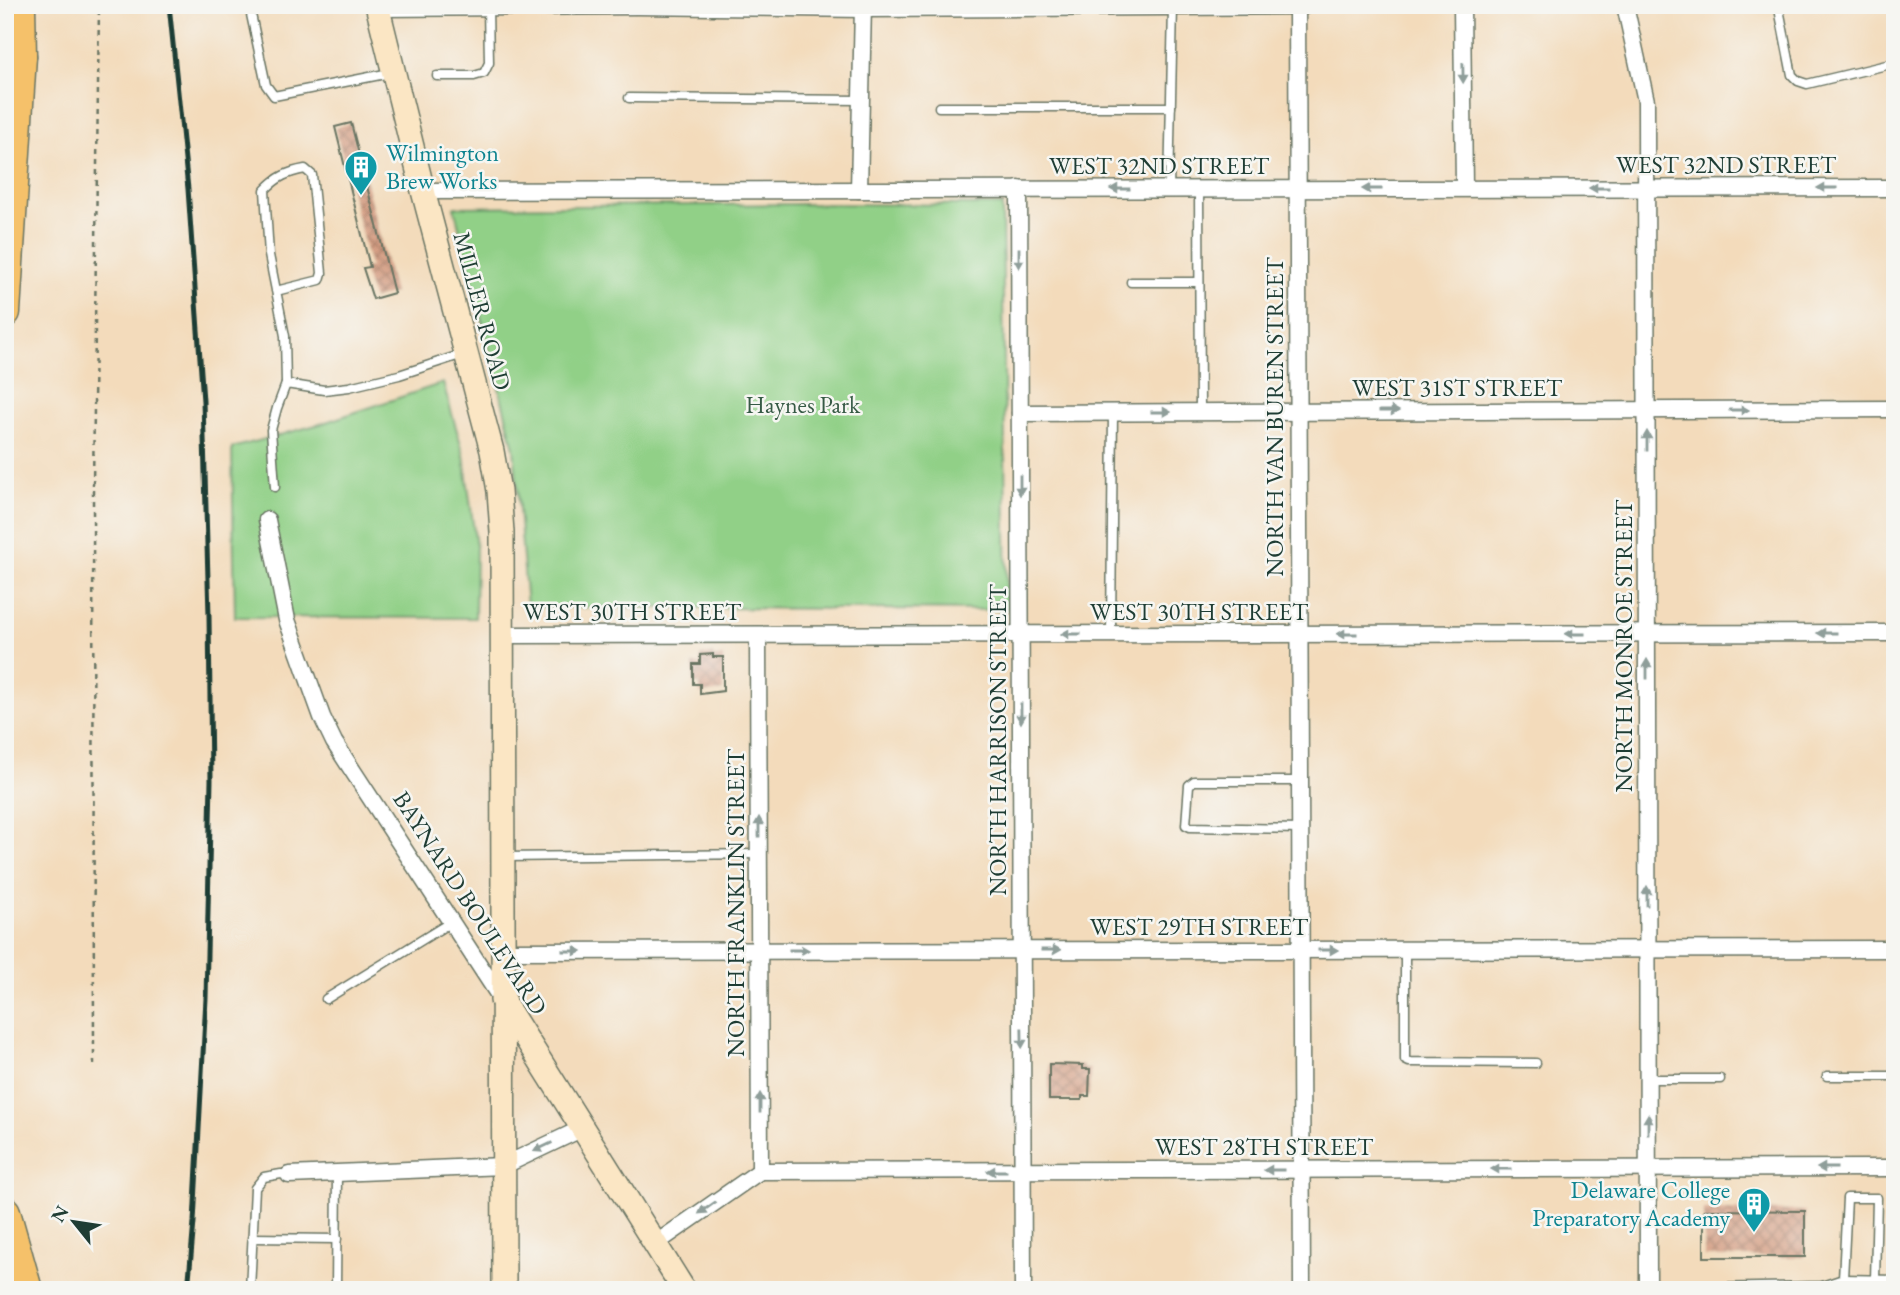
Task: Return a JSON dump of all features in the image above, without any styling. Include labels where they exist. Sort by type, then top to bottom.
[{"type":"highway","points":[[5,312],[20,56],[20,5]]},
{"type":"highway","points":[[5,136],[20,56]]},
{"type":"highway","points":[[5,1212],[27,1290]]},
{"type":"street","points":[[1462,5],[1464,188]]},
{"type":"street","name":"NORTH MONROE STREET","points":[[1625,5],[1646,101],[1648,1289]]},
{"type":"street","points":[[377,7],[1302,6]]},
{"type":"street","name":"NORTH VAN BUREN STREET","points":[[1301,1290],[1297,189],[1302,6]]},
{"type":"street","name":"MILLER ROAD","points":[[377,7],[492,451],[499,491],[504,635],[504,1290]]},
{"type":"street","points":[[859,190],[863,7]]},
{"type":"street","name":"WEST 32ND STREET","points":[[423,191],[1895,188]]},
{"type":"street","name":"NORTH HARRISON STREET","points":[[1019,189],[1023,1290]]},
{"type":"street","name":"WEST 31ST STREET","points":[[1020,413],[1895,409]]},
{"type":"street","name":"BAYNARD BOULEVARD","points":[[267,520],[287,620],[321,717],[334,742],[502,1000],[684,1290]]},
{"type":"street","name":"WEST 30TH STREET","points":[[504,635],[1895,633]]},
{"type":"street","name":"NORTH FRANKLIN STREET","points":[[758,635],[760,1171]]},
{"type":"street","name":"WEST 29TH STREET","points":[[503,951],[1895,949]]},
{"type":"street","points":[[289,1175],[503,1166],[583,1128]]},
{"type":"street","name":"WEST 28TH STREET","points":[[760,1171],[1895,1168]]},
{"type":"street","points":[[655,1244],[760,1171]]},
{"type":"lane","points":[[249,5],[266,85],[274,96],[393,72]]},
{"type":"lane","points":[[1169,189],[1173,6]]},
{"type":"lane","points":[[437,76],[474,76],[484,73],[489,63],[488,7]]},
{"type":"lane","points":[[1780,14],[1792,75],[1802,83],[1895,62]]},
{"type":"lane","points":[[629,98],[861,100]]},
{"type":"lane","points":[[939,107],[1171,107]]},
{"type":"lane","points":[[275,487],[271,430],[286,384],[285,336],[276,291],[269,255],[265,190],[289,172],[305,169],[312,175],[323,273],[320,280],[276,291]]},
{"type":"lane","points":[[1199,189],[1200,412]]},
{"type":"lane","points":[[1131,282],[1199,282]]},
{"type":"lane","points":[[286,384],[324,390],[349,387],[399,375],[466,353]]},
{"type":"lane","points":[[1111,635],[1113,412]]},
{"type":"lane","points":[[1299,781],[1194,782],[1189,785],[1186,825],[1299,829]]},
{"type":"lane","points":[[503,858],[760,854]]},
{"type":"lane","points":[[326,999],[451,922]]},
{"type":"lane","points":[[1405,950],[1405,1060],[1536,1063]]},
{"type":"lane","points":[[1827,1076],[1895,1076]]},
{"type":"lane","points":[[1648,1079],[1720,1079]]},
{"type":"lane","points":[[337,1173],[337,1290]]},
{"type":"lane","points":[[250,1290],[253,1208],[257,1184],[270,1175],[289,1175]]},
{"type":"lane","points":[[1843,1279],[1847,1198],[1877,1198],[1875,1280]]},
{"type":"lane","points":[[252,1238],[337,1240]]},
{"type":"lane","points":[[1648,1289],[1822,1286],[1843,1279],[1895,1280]]},
{"type":"path","points":[[94,1065],[93,486],[99,5]]},
{"type":"green space","name":"Haynes Park","points":[[1002,205],[1007,610],[527,607],[514,448],[454,207]]},
{"type":"green space","points":[[443,383],[464,455],[476,546],[475,618],[235,617],[232,448],[320,424]]},
{"type":"building","name":"Wilmington Brew Works","points":[[351,123],[394,293],[373,299],[363,268],[370,267],[335,127]]},
{"type":"building","points":[[713,654],[713,657],[723,657],[723,691],[700,694],[700,684],[693,684],[693,664],[700,664],[700,655]]},
{"type":"building","points":[[1049,1064],[1083,1065],[1083,1069],[1090,1069],[1089,1096],[1082,1096],[1082,1100],[1049,1100]]},
{"type":"building","name":"Delaware College Preparatory Academy","points":[[1704,1210],[1805,1211],[1805,1257],[1704,1257]]},
{"type":"railway","points":[[169,5],[188,189],[203,401],[209,616],[211,780],[206,998],[188,1290]]},
{"type":"place","name":"Wilmington Brew Works","points":[[361,197]]},
{"type":"place","name":"Delaware College Preparatory Academy","points":[[1754,1234]]}]
